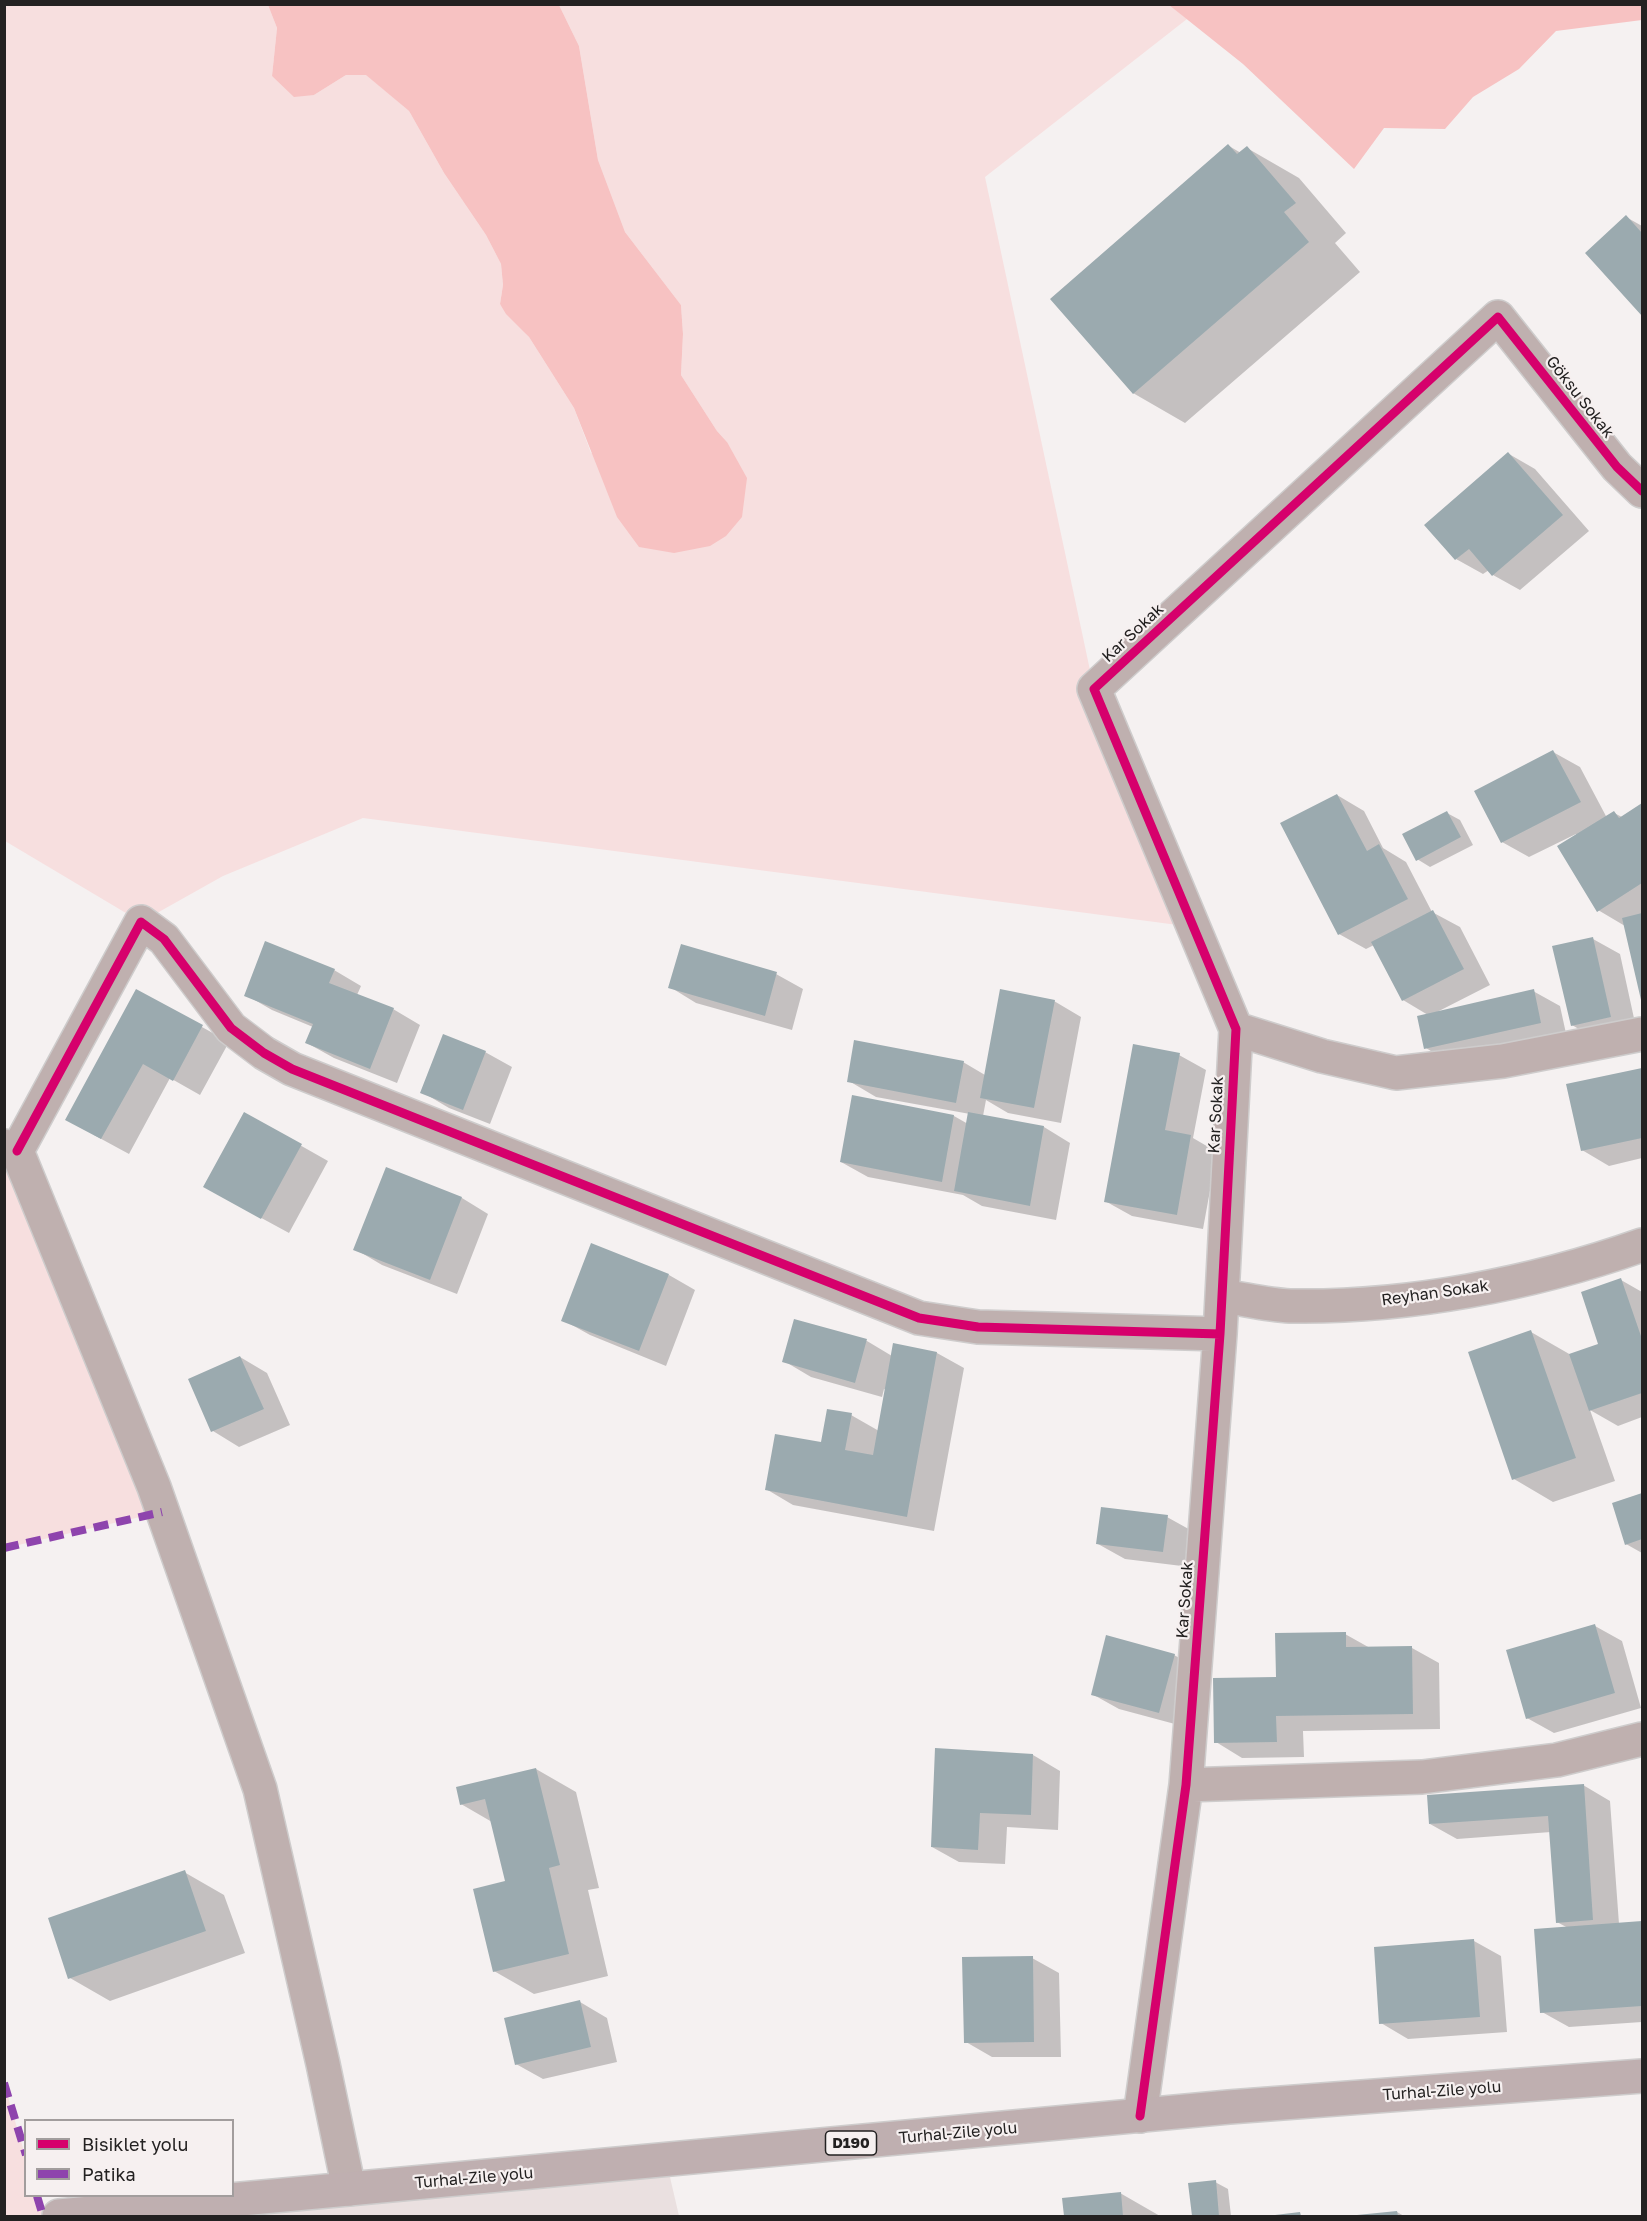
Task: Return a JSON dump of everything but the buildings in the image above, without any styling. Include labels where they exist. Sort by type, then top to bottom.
[{"type":"main road","name":"Turhal-Zile yolu","points":[[59,2217],[1140,2116],[1642,2078]]},
{"type":"street","name":"Göksu Sokak","points":[[1498,317],[1617,467],[1642,491]]},
{"type":"street","name":"Kar Sokak","points":[[1140,2116],[1186,1785],[1220,1334],[1236,1029],[1094,689],[1498,317]]},
{"type":"street","points":[[349,2189],[260,1789],[154,1487],[10,1149],[141,922],[164,939],[231,1028],[264,1053],[292,1069],[919,1318],[978,1327],[1220,1334]]},
{"type":"street","points":[[1236,1029],[1322,1056],[1396,1073],[1503,1061],[1642,1034]]},
{"type":"street","name":"Reyhan Sokak","points":[[1222,1296],[1288,1306],[1353,1304],[1423,1298],[1590,1263],[1642,1245]]},
{"type":"street","points":[[1186,1785],[1422,1777],[1557,1760],[1642,1739]]},
{"type":"shaded area","points":[[1169,4],[1187,19],[985,177],[1094,689],[1193,927],[363,818],[223,876],[141,922],[5,841],[5,5],[268,5],[277,28],[272,76],[314,95],[346,75],[367,75],[409,111],[444,173],[486,235],[501,264],[503,285],[500,304],[529,337],[574,408],[591,453],[727,442],[717,431],[681,375],[683,334],[681,305],[625,232],[598,160],[579,46],[559,5]]},
{"type":"shaded area","points":[[1642,4],[1642,20],[1556,31],[1519,69],[1473,97],[1445,129],[1384,128],[1354,169],[1243,64],[1169,5]]},
{"type":"shaded area","points":[[268,5],[559,5],[579,46],[598,160],[625,232],[681,305],[683,334],[681,375],[717,431],[727,442],[747,478],[742,517],[726,536],[710,546],[674,553],[639,547],[617,517],[574,408],[529,337],[506,314],[500,304],[503,285],[501,264],[486,235],[444,173],[409,111],[366,75],[346,75],[314,95],[294,97],[272,76],[277,28]]},
{"type":"shaded area","points":[[4,1146],[162,1512],[5,1548],[4,1548]]},
{"type":"shaded area","points":[[4,2083],[24,2152],[24,2197],[37,2197],[43,2216],[5,2216]]},
{"type":"shaded area","points":[[666,2160],[679,2216],[59,2216]]},
{"type":"marked path","points":[[4,1548],[162,1512]]},
{"type":"marked path","points":[[4,2083],[24,2148]]},
{"type":"marked path","points":[[37,2197],[43,2216]]},
{"type":"cycle path","points":[[1140,2116],[1186,1785],[1220,1334],[1236,1029],[1094,689],[1498,317],[1617,467],[1642,491]]},
{"type":"cycle path","points":[[17,1151],[141,922],[164,939],[231,1028],[264,1053],[292,1069],[919,1318],[978,1327],[1220,1334]]}]
